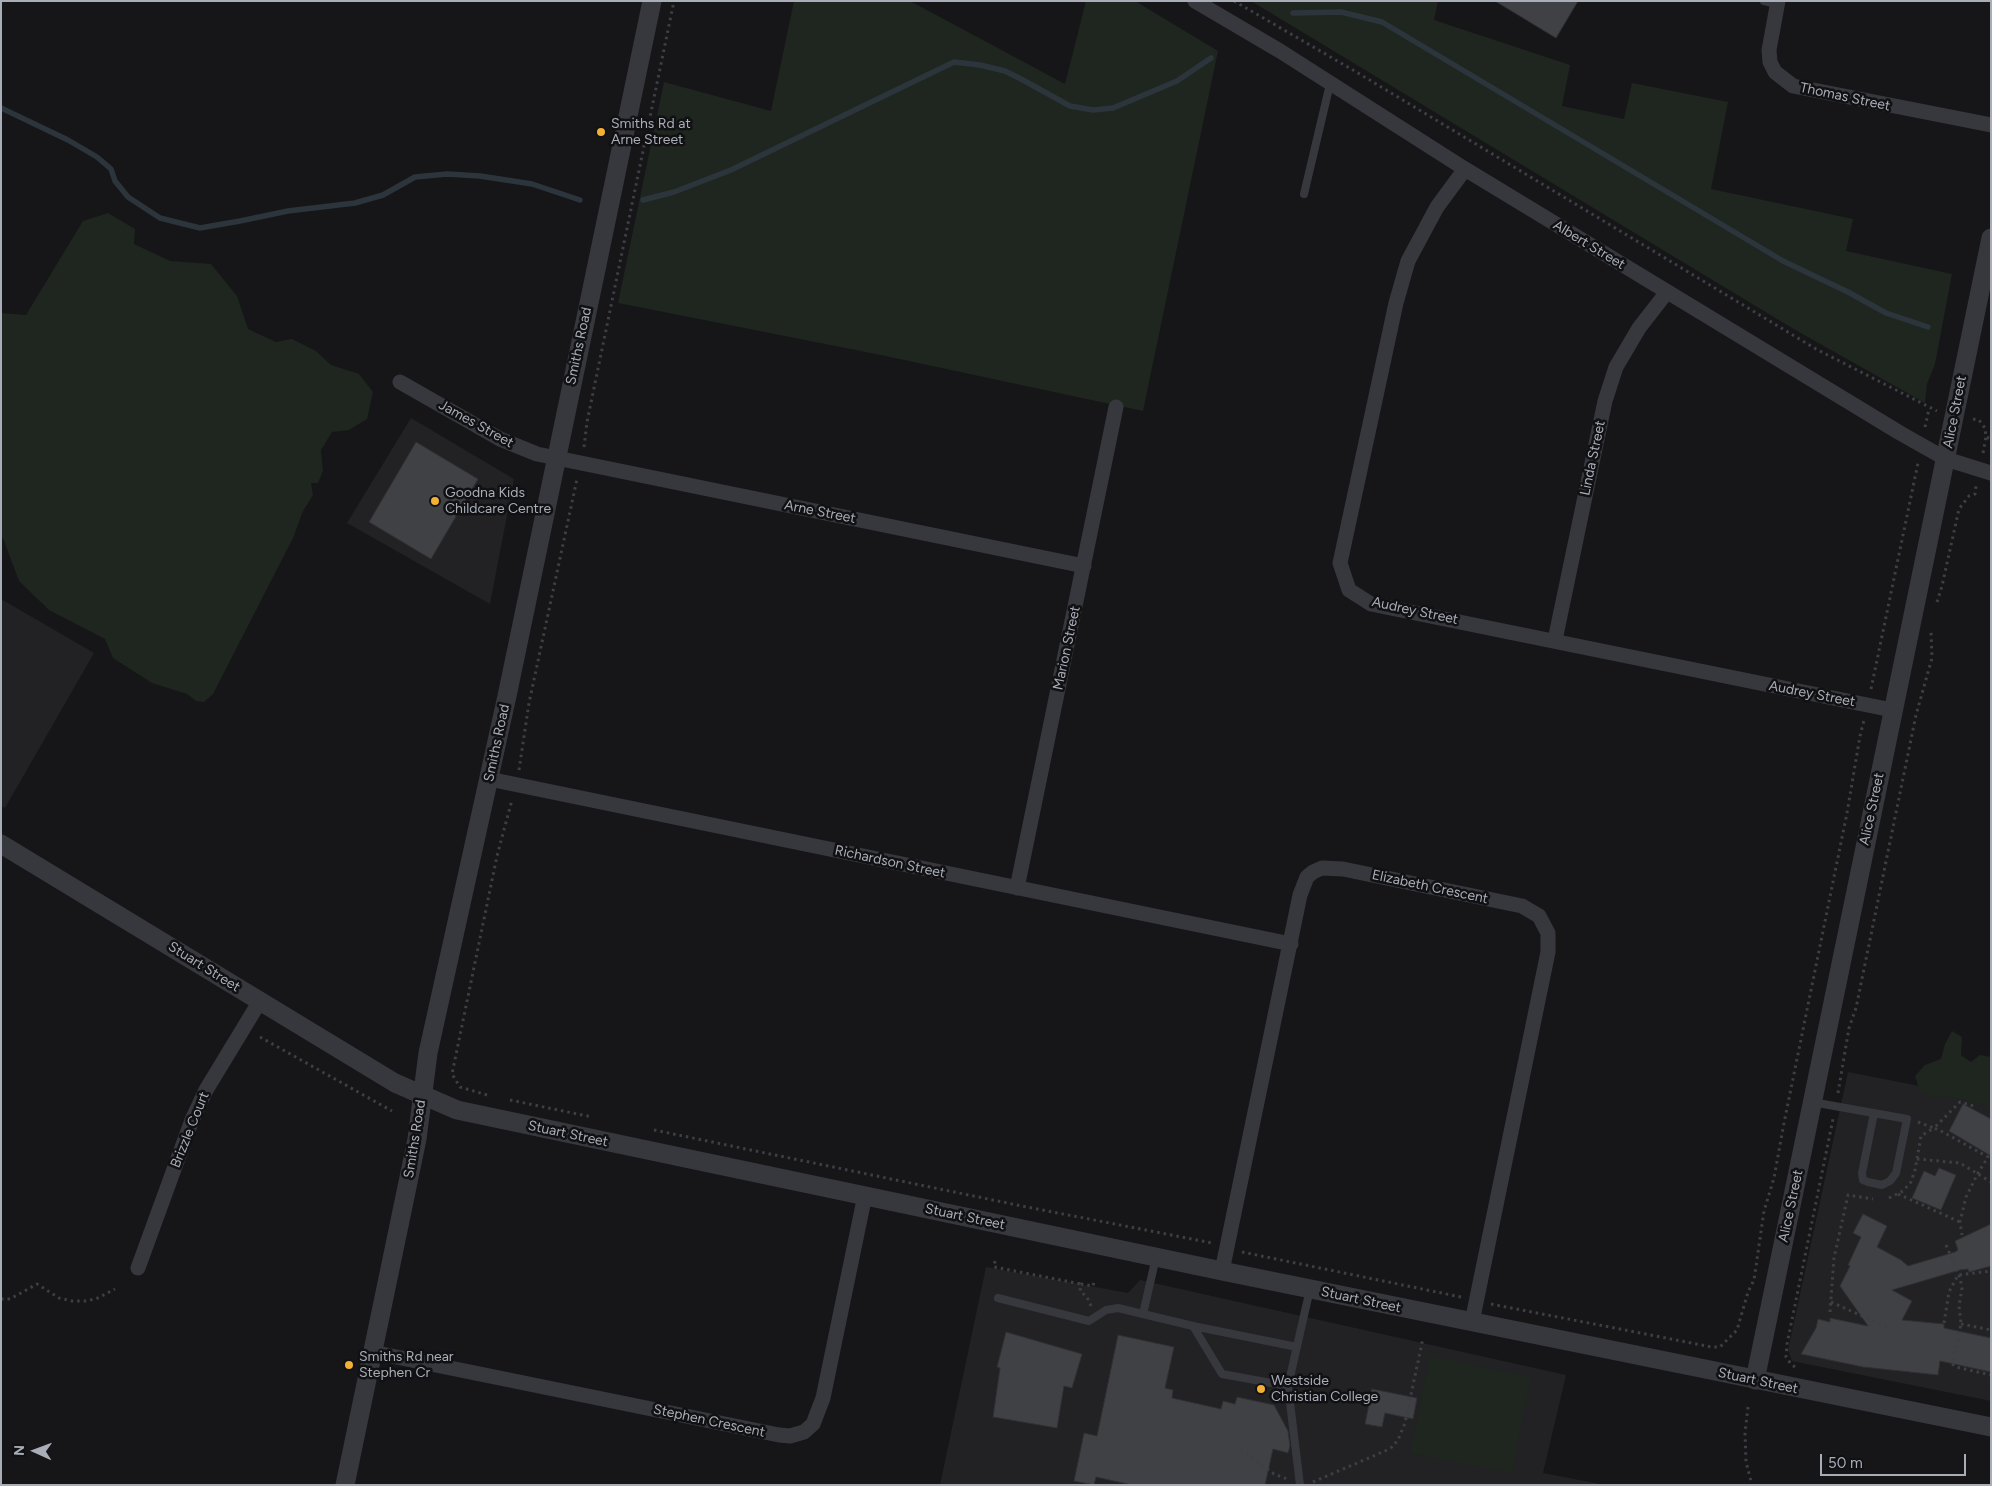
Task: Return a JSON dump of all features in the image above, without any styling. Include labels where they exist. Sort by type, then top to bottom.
[{"type":"street","name":"Smiths Road","points":[[345,1485],[417,1139],[428,1052],[489,779],[652,1]]},
{"type":"street","name":"Albert Street","points":[[1195,1],[1280,51],[1465,169],[1907,437],[1946,459],[1991,473]]},
{"type":"street","name":"Thomas Street","points":[[1773,2],[1769,50],[1770,62],[1775,72],[1793,86],[1991,125]]},
{"type":"street","name":"Audrey Street","points":[[1465,169],[1437,208],[1408,261],[1396,303],[1340,563],[1350,590],[1371,604],[1892,710]]},
{"type":"street","name":"Alice Street","points":[[1755,1380],[1991,238]]},
{"type":"street","name":"Linda Street","points":[[1554,640],[1605,401],[1616,367],[1639,328],[1667,292]]},
{"type":"street","name":"James Street","points":[[400,382],[511,444],[556,459]]},
{"type":"street","name":"Marion Street","points":[[1017,888],[1116,407]]},
{"type":"street","name":"Arne Street","points":[[556,459],[1084,566]]},
{"type":"street","name":"Richardson Street","points":[[489,779],[1290,944]]},
{"type":"street","name":"Stuart Street","points":[[1,844],[395,1083],[457,1110],[1222,1271],[1991,1427]]},
{"type":"street","name":"Elizabeth Crescent","points":[[1222,1271],[1303,885],[1308,878],[1322,868],[1343,869],[1522,906],[1539,916],[1545,924],[1548,952],[1472,1322]]},
{"type":"street","name":"Brizzle Court","points":[[138,1268],[192,1120],[206,1090],[260,1001]]},
{"type":"street","name":"Stephen Crescent","points":[[372,1352],[779,1435],[790,1436],[804,1432],[813,1424],[823,1398],[865,1195]]},
{"type":"lane","points":[[1304,194],[1330,84]]},
{"type":"lane","points":[[1812,1102],[1836,1106],[1907,1119],[1896,1173],[1890,1181],[1882,1185],[1864,1180],[1862,1173],[1874,1113]]},
{"type":"lane","points":[[1143,1314],[1156,1257]]},
{"type":"lane","points":[[1300,1485],[1288,1386],[1310,1289]]},
{"type":"lane","points":[[998,1298],[1089,1321],[1106,1310],[1118,1308],[1193,1326],[1297,1347]]},
{"type":"lane","points":[[1193,1326],[1222,1374],[1288,1386]]},
{"type":"path","points":[[1234,1],[1362,75],[1816,349],[1932,410],[1979,420],[1986,428],[1986,436],[1991,440]]},
{"type":"path","points":[[1935,610],[1959,509],[1968,496],[1975,494],[1976,486]]},
{"type":"path","points":[[1800,1370],[1791,1364],[1786,1357],[1787,1344],[1836,1106],[1849,1028],[1856,1008],[1916,715],[1932,658],[1930,635],[1932,627]]},
{"type":"path","points":[[260,1037],[392,1111]]},
{"type":"path","points":[[1934,1128],[1960,1102],[1977,1107]]},
{"type":"path","points":[[1962,1235],[1960,1222],[1966,1197],[1988,1157]]},
{"type":"path","points":[[1917,1159],[1960,1163],[1991,1182]]},
{"type":"path","points":[[1898,1194],[1960,1222]]},
{"type":"path","points":[[1946,1245],[1962,1288],[1959,1306],[1961,1324],[1952,1364],[1956,1367],[1991,1375]]},
{"type":"path","points":[[995,1262],[994,1267],[1082,1285],[1093,1286],[1094,1282]]},
{"type":"path","points":[[1958,1275],[1991,1271]]},
{"type":"path","points":[[1944,1323],[1948,1292],[1958,1275]]},
{"type":"path","points":[[1,1299],[10,1298],[37,1284],[59,1298],[72,1301],[87,1301],[98,1298],[115,1289]]},
{"type":"path","points":[[1831,1302],[1889,1328]]},
{"type":"path","points":[[1961,1324],[1991,1330]]},
{"type":"path","points":[[1309,1484],[1385,1452],[1398,1440],[1404,1423],[1423,1338]]},
{"type":"path","points":[[1748,1406],[1745,1434],[1746,1462],[1752,1485]]},
{"type":"path","points":[[1241,1449],[1274,1474],[1292,1480]]},
{"type":"shaded area","points":[[794,1],[910,1],[1065,84],[1086,1],[1135,1],[1218,51],[1143,411],[876,354],[618,303],[664,82],[771,111]]},
{"type":"shaded area","points":[[1251,1],[1438,1],[1434,20],[1570,65],[1562,106],[1624,119],[1632,83],[1728,102],[1711,189],[1853,219],[1846,251],[1952,274],[1935,364],[1927,384],[1925,403],[1792,328]]},
{"type":"shaded area","points":[[108,213],[135,229],[134,244],[170,261],[211,264],[237,296],[248,329],[276,342],[292,339],[316,351],[331,365],[359,374],[373,392],[367,419],[349,430],[332,432],[321,450],[323,471],[318,483],[311,483],[313,495],[303,511],[293,538],[213,694],[204,702],[196,701],[187,694],[152,683],[113,658],[105,639],[49,610],[19,581],[3,538],[1,538],[1,313],[26,315],[83,221]]},
{"type":"shaded area","name":"Goodna Kids Childcare Centre","points":[[411,418],[514,479],[490,604],[347,523]]},
{"type":"shaded area","points":[[1,599],[94,653],[5,808],[1,806]]},
{"type":"shaded area","points":[[1952,1031],[1962,1037],[1961,1055],[1971,1062],[1980,1055],[1991,1057],[1991,1108],[1951,1097],[1933,1098],[1920,1092],[1915,1076],[1925,1065],[1941,1059],[1945,1044]]},
{"type":"shaded area","points":[[1848,1072],[1991,1100],[1991,1401],[1792,1361],[1788,1350]]},
{"type":"shaded area","name":"Westside Christian College","points":[[986,1267],[1128,1293],[1140,1280],[1566,1375],[1543,1473],[1605,1485],[940,1485]]},
{"type":"shaded area","points":[[1430,1356],[1531,1377],[1512,1473],[1410,1453]]},
{"type":"building","points":[[1495,1],[1578,1],[1556,38]]},
{"type":"building","points":[[416,442],[478,479],[431,559],[369,522]]},
{"type":"building","points":[[1963,1104],[1991,1119],[1991,1156],[1949,1131]]},
{"type":"building","points":[[1939,1168],[1956,1175],[1941,1210],[1912,1198],[1924,1171],[1935,1176]]},
{"type":"building","points":[[1863,1214],[1887,1226],[1877,1247],[1908,1266],[1955,1252],[1958,1250],[1955,1241],[1991,1224],[1991,1266],[1969,1272],[1968,1269],[1960,1270],[1892,1290],[1912,1301],[1902,1320],[1944,1324],[1944,1328],[1991,1338],[1991,1372],[1940,1361],[1938,1375],[1863,1367],[1801,1354],[1816,1328],[1818,1319],[1830,1322],[1830,1318],[1868,1326],[1840,1286],[1861,1237],[1853,1233]]},
{"type":"building","points":[[1006,1332],[1082,1354],[1072,1388],[1064,1386],[1057,1428],[993,1417],[1000,1368],[997,1367]]},
{"type":"building","points":[[1118,1335],[1174,1347],[1165,1388],[1173,1390],[1172,1398],[1221,1409],[1223,1401],[1235,1404],[1237,1397],[1274,1405],[1288,1431],[1290,1446],[1288,1453],[1273,1449],[1265,1485],[1132,1485],[1096,1477],[1094,1485],[1074,1481],[1084,1433],[1097,1436]]},
{"type":"building","points":[[1372,1389],[1417,1398],[1413,1419],[1385,1413],[1382,1427],[1365,1424]]},
{"type":"waterway","points":[[1293,13],[1341,12],[1382,22],[1783,261],[1848,292],[1886,313],[1928,327]]},
{"type":"waterway","points":[[643,200],[674,192],[731,170],[954,62],[980,65],[1005,71],[1070,106],[1093,110],[1113,108],[1177,81],[1211,58]]},
{"type":"waterway","points":[[1,108],[68,140],[97,157],[111,169],[115,181],[128,197],[160,218],[200,228],[288,211],[355,203],[383,195],[415,177],[447,174],[480,176],[532,184],[580,200]]},
{"type":"place","name":"Smiths Rd at Arne Street","points":[[601,132]]},
{"type":"place","name":"Goodna Kids Childcare Centre","points":[[435,501]]},
{"type":"place","name":"Smiths Rd near Stephen Cr","points":[[349,1365]]},
{"type":"place","name":"Westside Christian College","points":[[1261,1389]]}]
